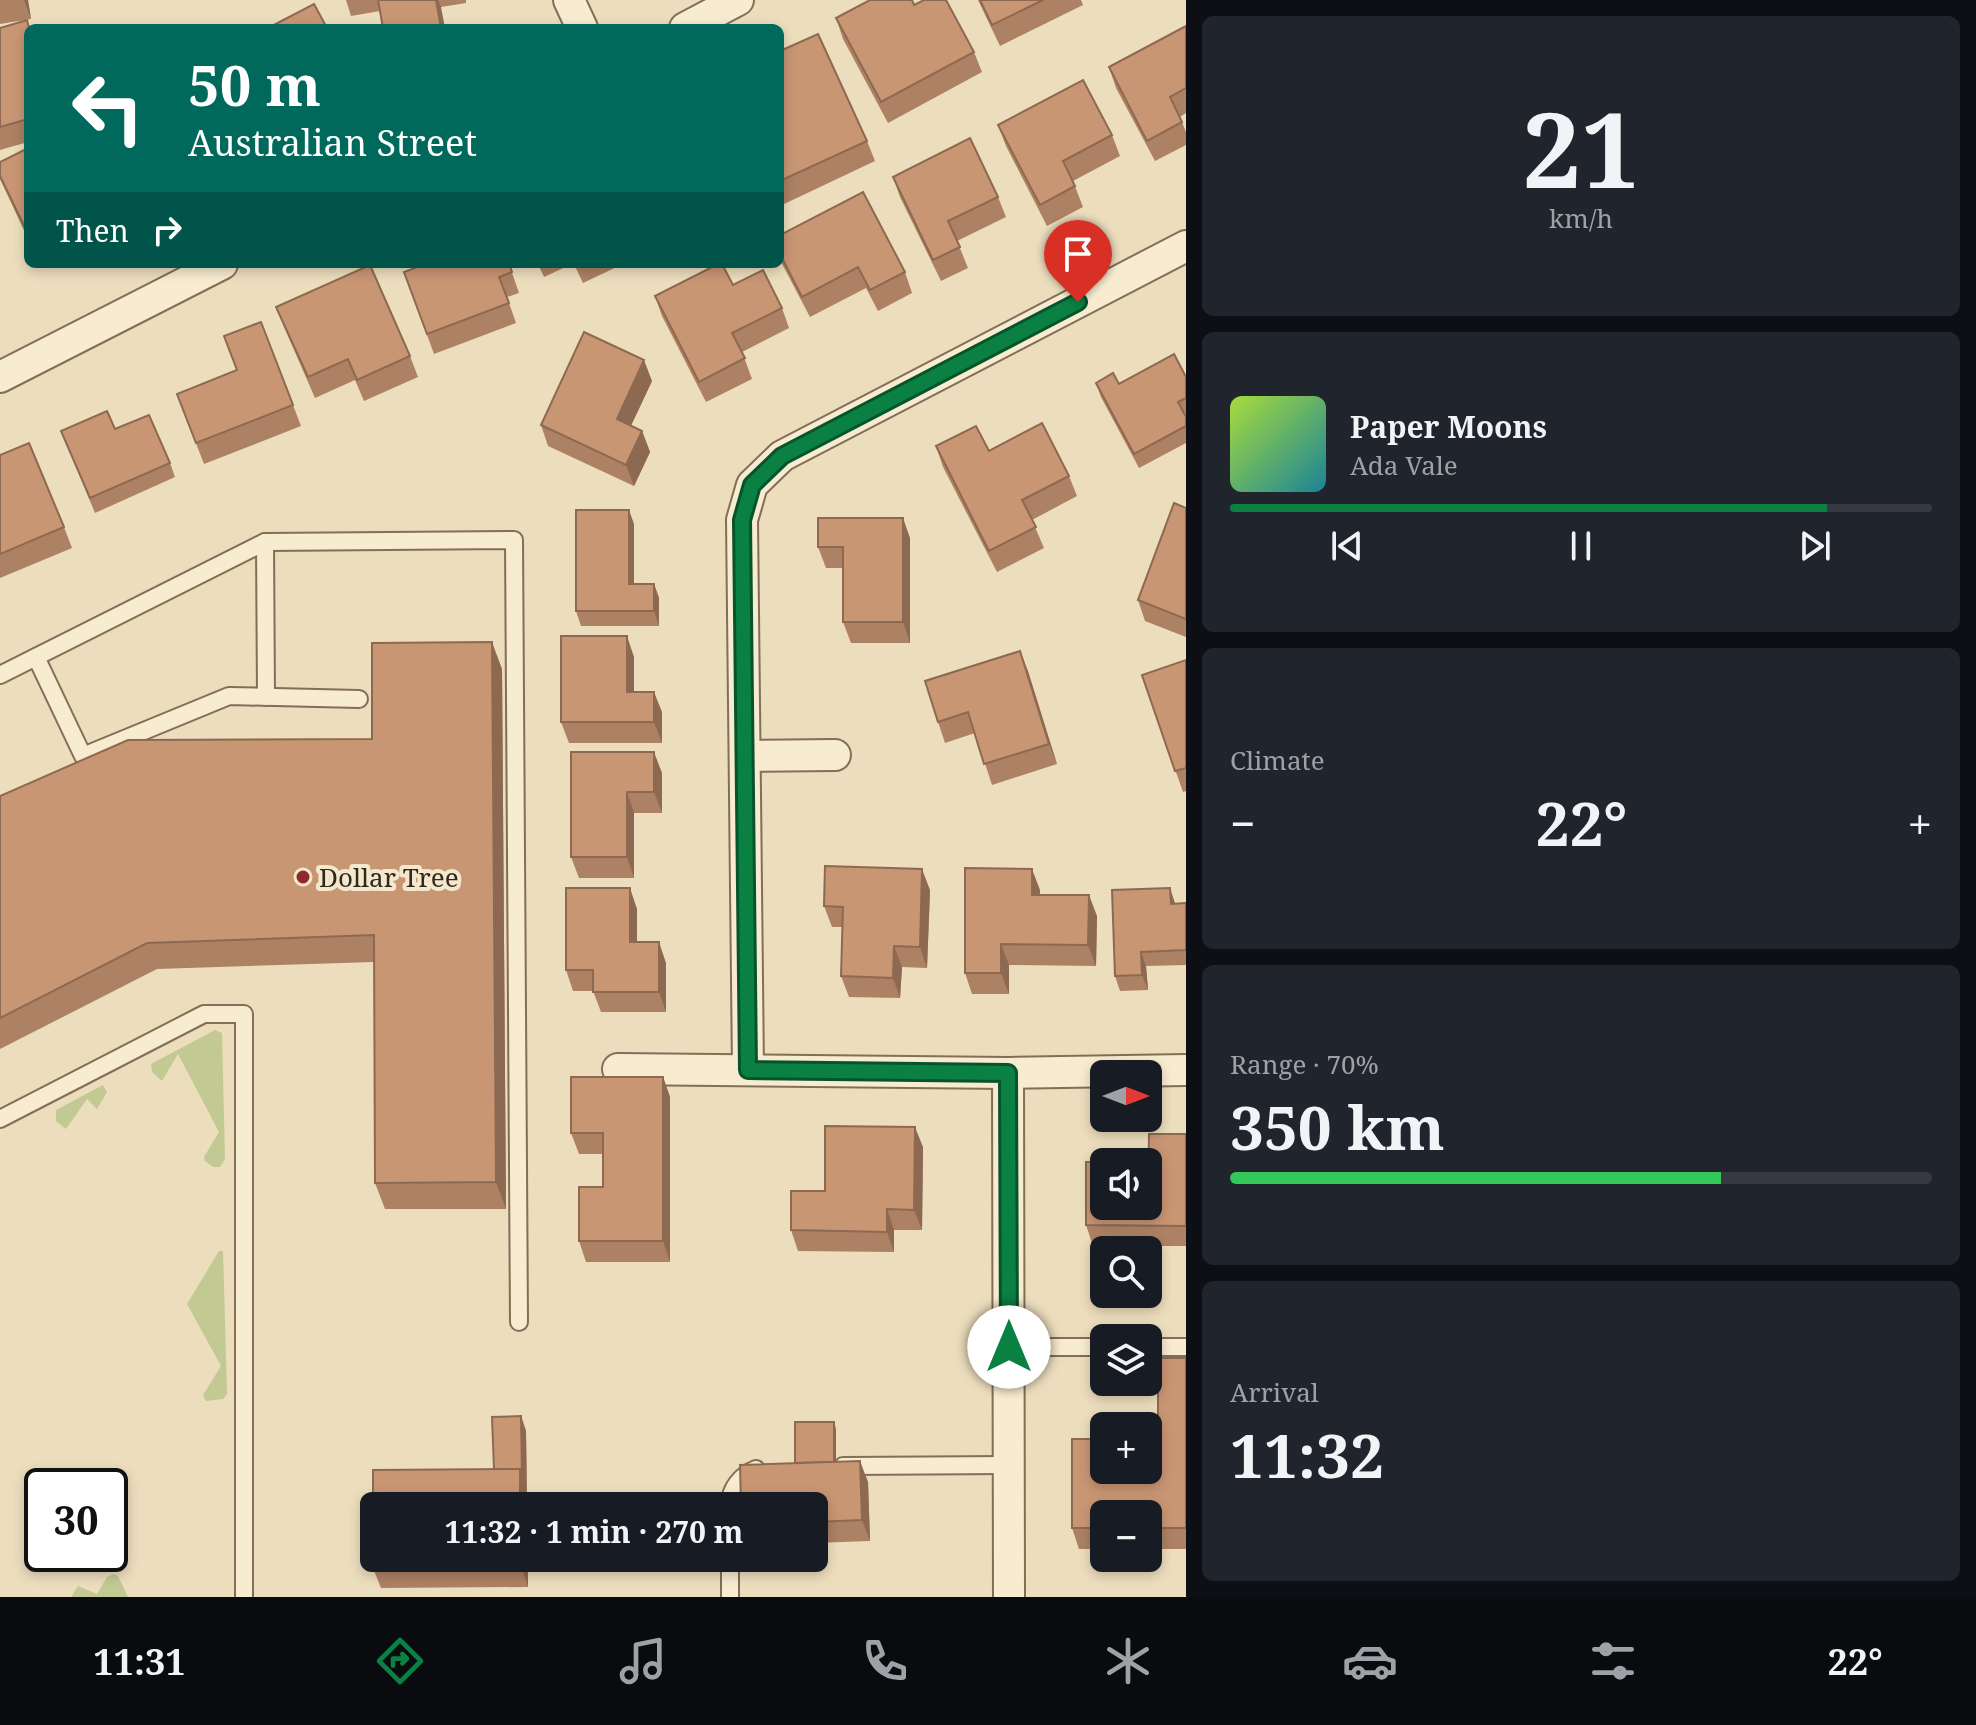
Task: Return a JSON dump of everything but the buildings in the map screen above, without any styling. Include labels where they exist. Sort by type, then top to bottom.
[{"type":"street","points":[[569,0],[580,24]]},
{"type":"street","points":[[693,24],[738,0]]},
{"type":"street","points":[[748,1070],[742,520],[752,485],[782,456],[1186,246]]},
{"type":"street","points":[[1,375],[214,268]]},
{"type":"street","points":[[746,756],[835,755]]},
{"type":"street","points":[[618,1069],[1008,1073],[1186,1070]]},
{"type":"street","points":[[1008,1073],[1009,1597]]},
{"type":"lane","points":[[0,675],[265,542],[514,540],[519,1322]]},
{"type":"lane","points":[[265,542],[266,697]]},
{"type":"lane","points":[[36,657],[83,756],[229,696],[359,699]]},
{"type":"lane","points":[[0,1119],[204,1014],[244,1014],[244,1597]]},
{"type":"lane","points":[[1009,1347],[1090,1347]]},
{"type":"lane","points":[[1162,1347],[1186,1347]]},
{"type":"lane","points":[[823,1466],[1009,1465]]},
{"type":"lane","points":[[732,1492],[744,1474],[761,1466],[777,1466]]},
{"type":"lane","points":[[730,1572],[730,1597]]},
{"type":"green space","points":[[215,1030],[222,1033],[225,1159],[220,1167],[213,1167],[205,1161],[204,1157],[219,1132],[178,1054],[162,1081],[152,1072],[151,1064]]},
{"type":"green space","points":[[103,1085],[107,1092],[97,1109],[87,1099],[66,1129],[56,1121],[56,1110]]},
{"type":"green space","points":[[219,1251],[223,1251],[227,1394],[223,1399],[206,1401],[203,1395],[221,1366],[187,1304]]},
{"type":"green space","points":[[114,1574],[128,1597],[71,1597],[78,1586],[97,1594],[107,1577]]},
{"type":"place","name":"Dollar Tree","points":[[303,877]]},
{"type":"route","points":[[1009,1347],[1008,1073],[748,1070],[742,520],[752,485],[782,456],[1078,302]]}]
